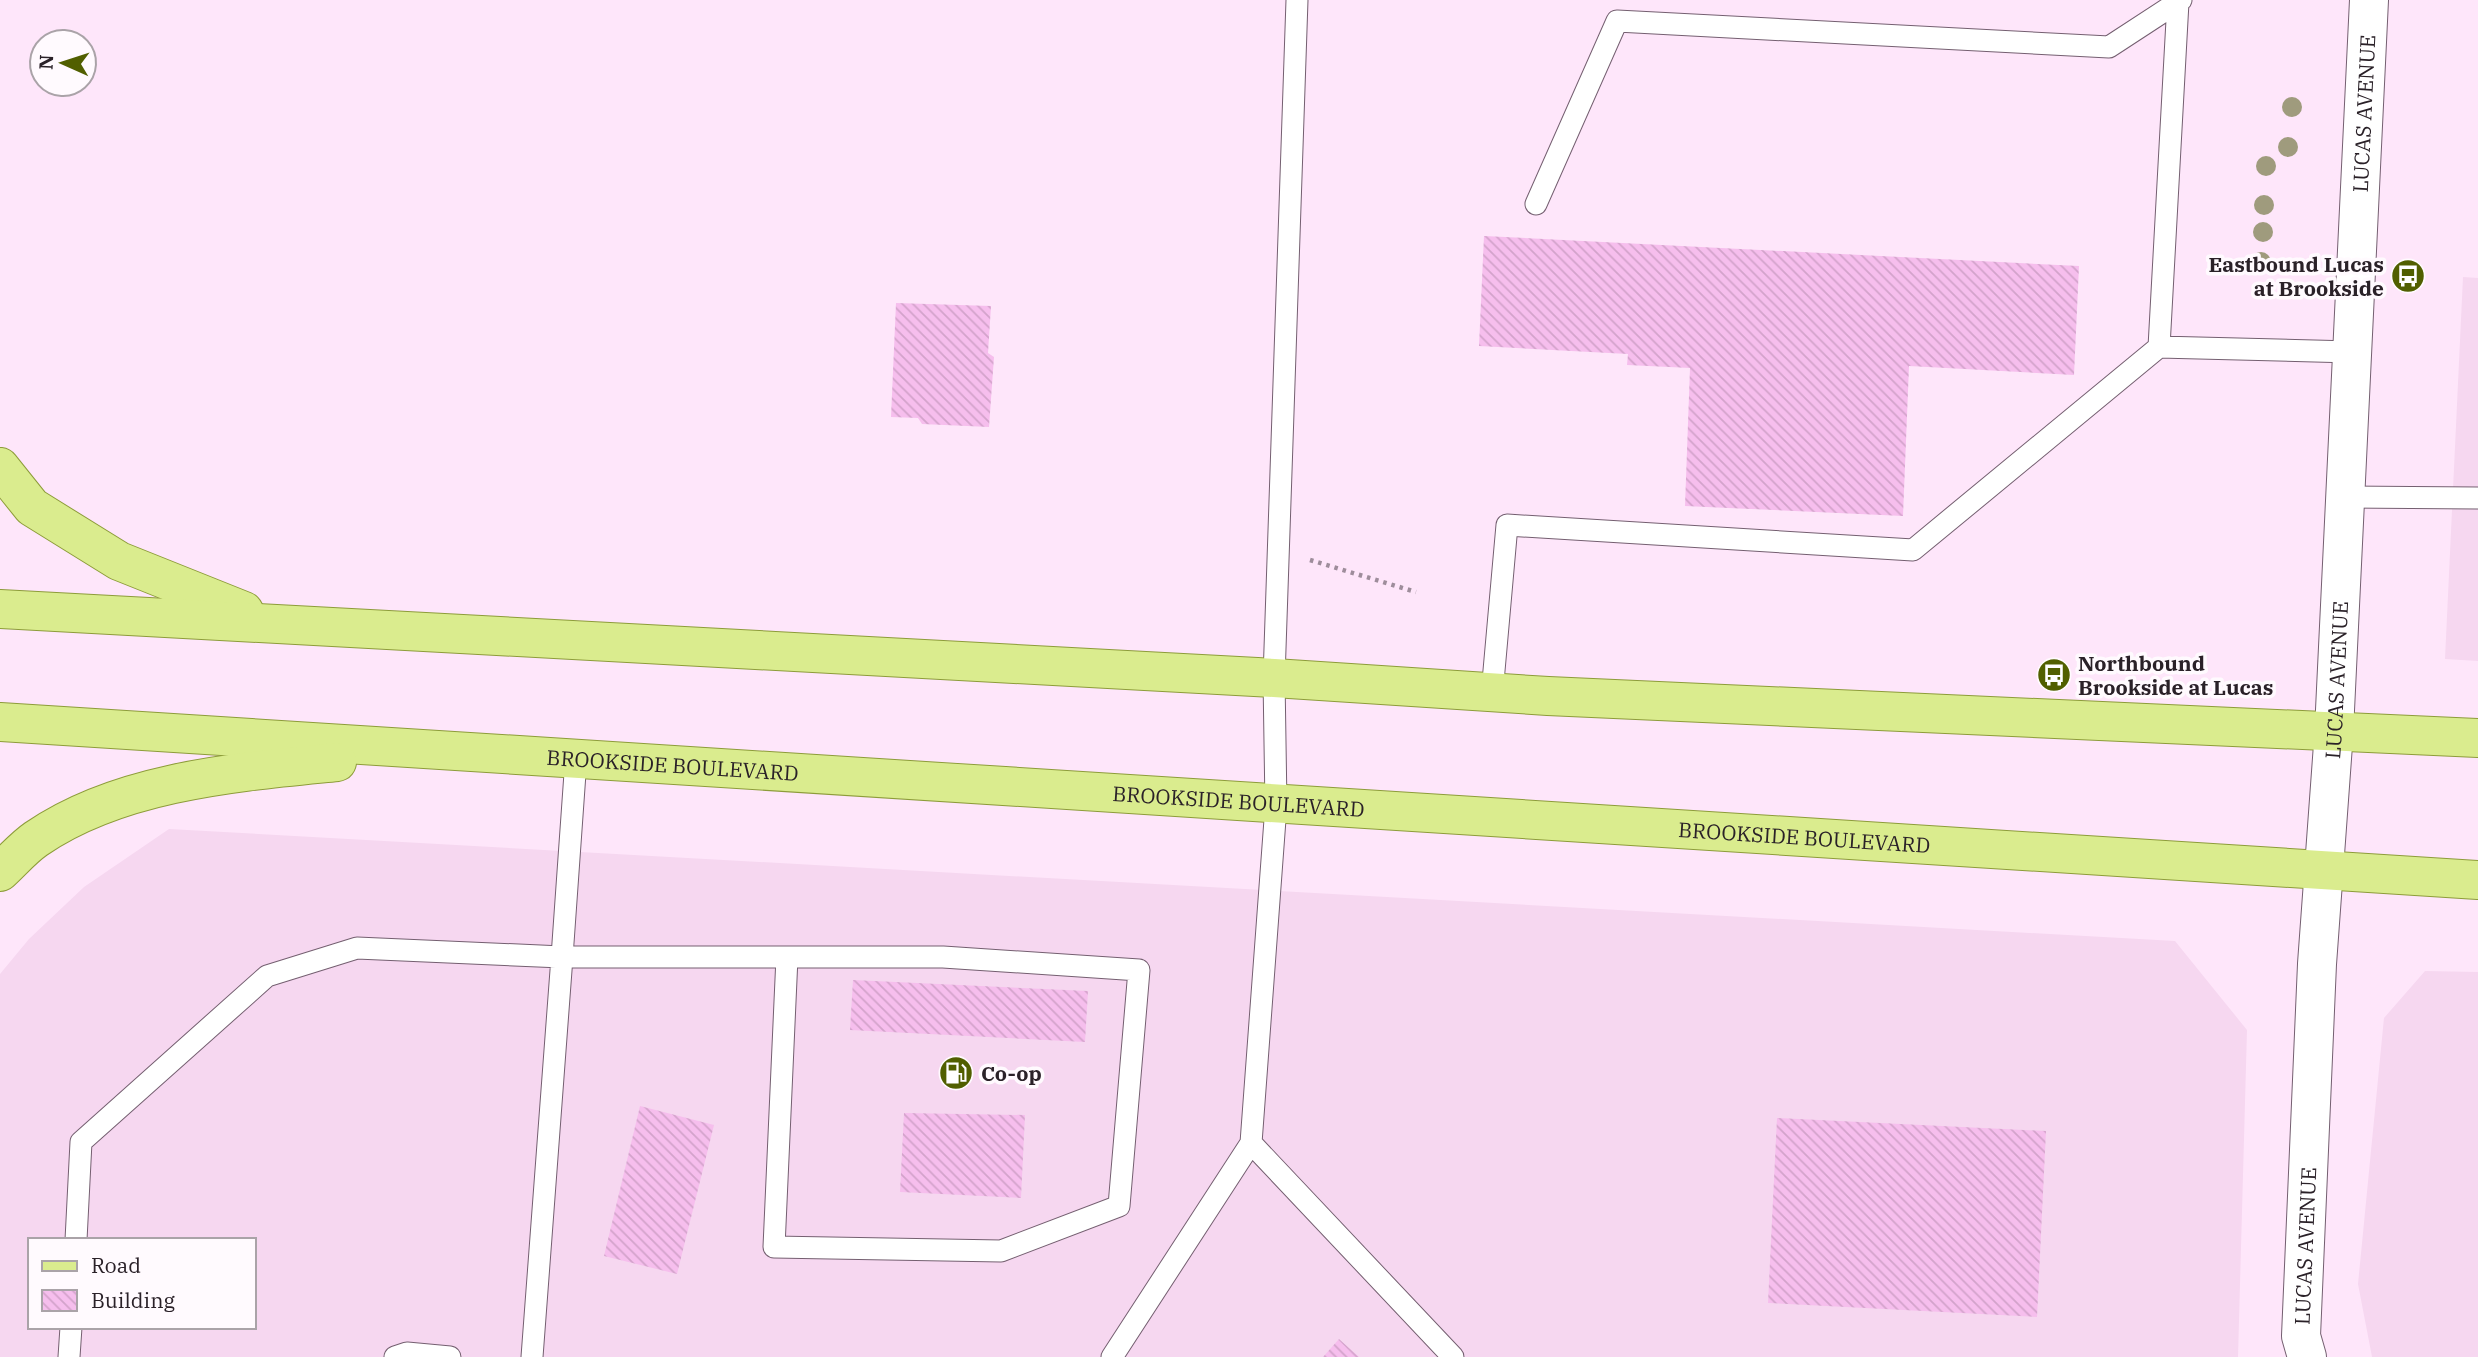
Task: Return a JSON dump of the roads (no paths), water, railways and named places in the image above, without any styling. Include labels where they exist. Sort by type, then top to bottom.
[{"type":"main road","points":[[0,467],[32,507],[119,561],[275,624]]},
{"type":"main road","points":[[0,608],[1492,692],[2478,738]]},
{"type":"main road","name":"BROOKSIDE BOULEVARD","points":[[0,722],[1276,806],[2478,880]]},
{"type":"main road","points":[[0,872],[35,840],[61,825],[99,808],[186,781],[239,772],[444,750]]},
{"type":"street","name":"LUCAS AVENUE","points":[[2307,1357],[2301,1336],[2317,964],[2334,732],[2369,0]]},
{"type":"lane","points":[[1112,1357],[1251,1143],[1276,806],[1274,678],[1297,0]]},
{"type":"lane","points":[[2159,347],[2179,1]]},
{"type":"lane","points":[[1536,204],[1616,21],[2109,47],[2179,1]]},
{"type":"lane","points":[[1492,692],[1507,524],[1913,550],[2159,347],[2352,352]]},
{"type":"lane","points":[[2345,497],[2478,498]]},
{"type":"lane","points":[[532,1357],[576,759]]},
{"type":"lane","points":[[76,1238],[81,1142],[267,976],[358,948],[562,957],[787,957],[943,957],[1139,970],[1119,1206],[1001,1251],[774,1247],[787,957]]},
{"type":"lane","points":[[1251,1143],[1453,1357]]},
{"type":"lane","points":[[69,1357],[71,1329]]},
{"type":"lane","points":[[395,1357],[407,1353],[450,1357]]},
{"type":"place","name":"Eastbound Lucas at Brookside","points":[[2408,276]]},
{"type":"place","name":"Northbound Brookside at Lucas","points":[[2054,675]]},
{"type":"place","name":"Co-op","points":[[956,1073]]}]
